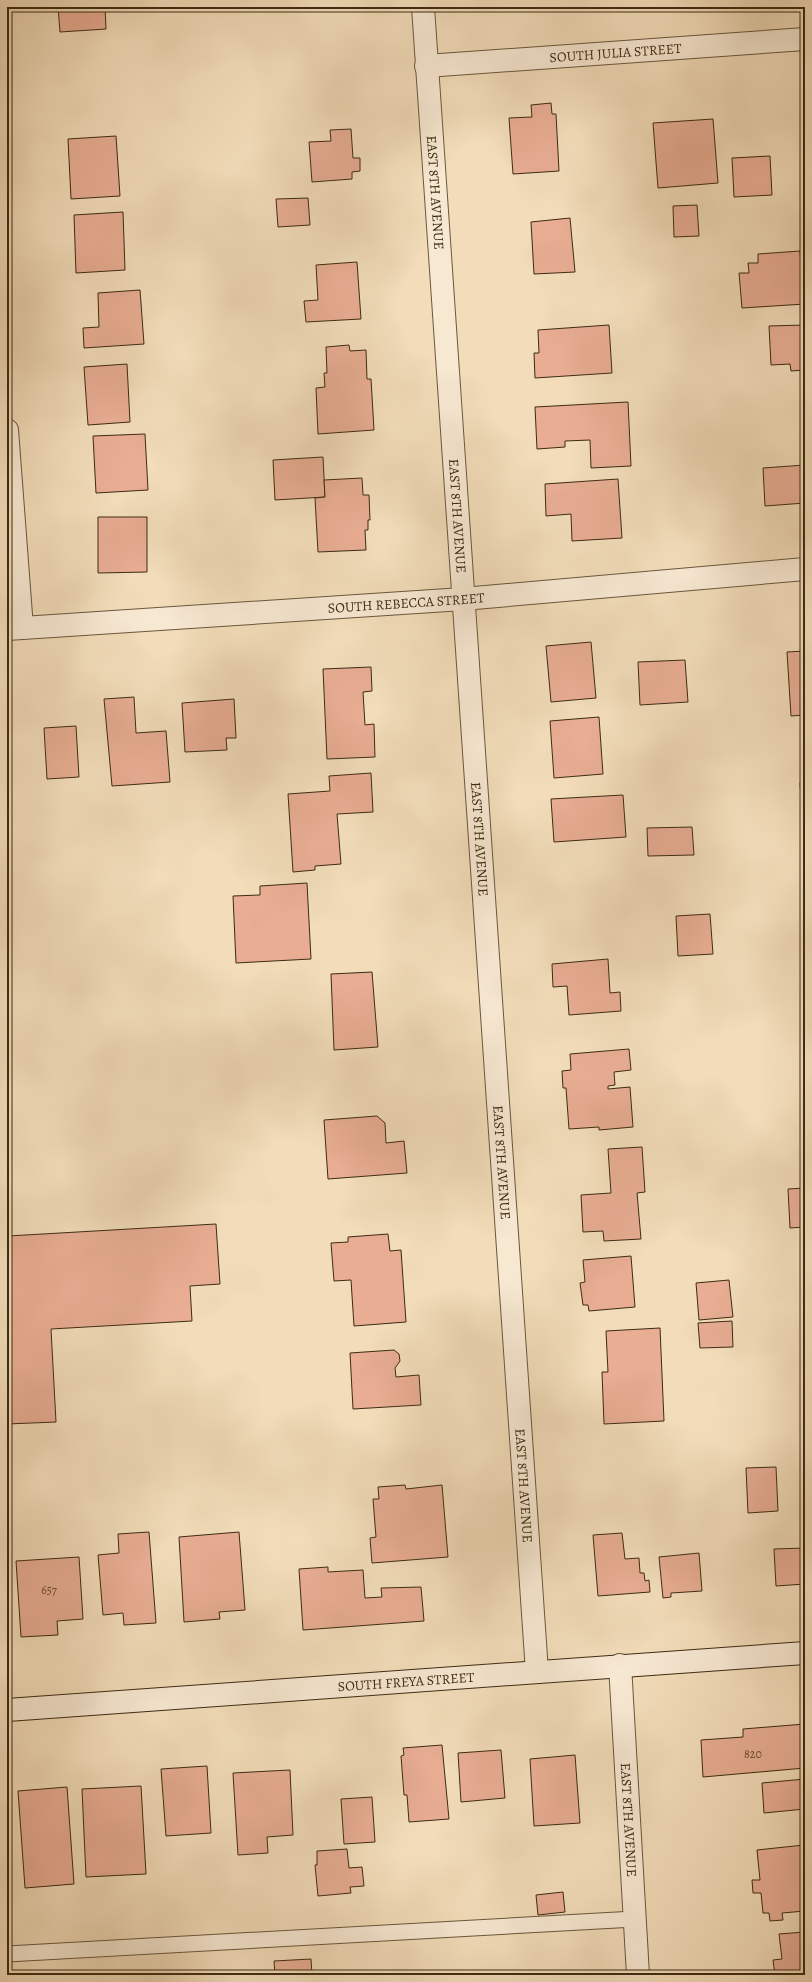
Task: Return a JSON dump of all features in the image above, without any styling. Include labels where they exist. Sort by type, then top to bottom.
[{"type":"street","name":"EAST 8TH AVENUE","points":[[423,7],[537,1672]]},
{"type":"street","name":"SOUTH JULIA STREET","points":[[426,66],[805,39]]},
{"type":"street","points":[[7,430],[15,629]]},
{"type":"street","name":"SOUTH REBECCA STREET","points":[[15,629],[463,599],[805,569]]},
{"type":"street","name":"SOUTH FREYA STREET","points":[[7,1710],[620,1665],[805,1653]]},
{"type":"street","name":"EAST 8TH AVENUE","points":[[620,1665],[638,1975]]},
{"type":"lane","points":[[7,1954],[635,1919]]},
{"type":"building","points":[[58,7],[105,7],[106,29],[60,32]]},
{"type":"building","points":[[295,7],[346,7],[295,10]]},
{"type":"building","points":[[551,103],[552,114],[556,114],[559,171],[513,174],[509,118],[532,117],[531,105]]},
{"type":"building","points":[[713,119],[718,183],[658,188],[653,123]]},
{"type":"building","points":[[351,129],[353,158],[360,158],[360,171],[352,172],[352,179],[312,182],[309,142],[331,141],[330,130]]},
{"type":"building","points":[[116,136],[120,196],[71,199],[68,139]]},
{"type":"building","points":[[770,156],[772,195],[734,197],[732,158]]},
{"type":"building","points":[[308,198],[310,225],[278,227],[276,199]]},
{"type":"building","points":[[697,205],[699,236],[674,237],[673,206]]},
{"type":"building","points":[[123,212],[125,270],[76,273],[74,215]]},
{"type":"building","points":[[570,218],[575,272],[534,274],[531,222]]},
{"type":"building","points":[[800,251],[802,277],[805,277],[805,304],[742,308],[739,273],[749,273],[748,263],[758,263],[758,254]]},
{"type":"building","points":[[357,262],[361,319],[306,322],[304,301],[318,300],[316,265]]},
{"type":"building","points":[[140,290],[144,344],[84,348],[83,328],[99,327],[98,293]]},
{"type":"building","points":[[609,325],[612,373],[535,378],[534,353],[539,353],[538,330]]},
{"type":"building","points":[[805,325],[805,370],[791,371],[790,364],[771,365],[769,326]]},
{"type":"building","points":[[349,345],[350,351],[366,350],[367,379],[371,379],[374,430],[318,434],[316,388],[325,387],[324,373],[327,373],[326,347]]},
{"type":"building","points":[[127,364],[130,422],[88,425],[84,367]]},
{"type":"building","points":[[628,402],[631,466],[591,468],[590,440],[565,441],[565,447],[537,449],[535,407]]},
{"type":"building","points":[[145,434],[148,490],[96,493],[93,436]]},
{"type":"building","points":[[323,457],[325,497],[275,500],[273,460]]},
{"type":"building","points":[[805,465],[805,503],[765,506],[763,468]]},
{"type":"building","points":[[362,478],[363,495],[369,495],[370,520],[368,520],[368,530],[365,530],[366,550],[318,552],[315,498],[325,497],[324,480]]},
{"type":"building","points":[[618,479],[622,538],[572,541],[571,514],[546,516],[545,484]]},
{"type":"building","points":[[98,517],[147,517],[147,572],[98,573]]},
{"type":"building","points":[[591,642],[596,698],[551,702],[546,646]]},
{"type":"building","points":[[805,651],[805,715],[791,716],[787,652]]},
{"type":"building","points":[[685,660],[688,702],[640,705],[638,662]]},
{"type":"building","points":[[371,667],[372,691],[363,692],[365,725],[374,724],[375,757],[327,759],[323,669]]},
{"type":"building","points":[[134,697],[136,733],[166,731],[170,782],[112,786],[104,699]]},
{"type":"building","points":[[234,699],[236,738],[226,738],[227,750],[185,752],[182,703]]},
{"type":"building","points":[[599,717],[603,774],[554,778],[550,721]]},
{"type":"building","points":[[76,726],[79,777],[47,779],[44,728]]},
{"type":"building","points":[[371,773],[373,812],[337,814],[341,864],[315,866],[315,870],[293,872],[288,794],[330,791],[329,776]]},
{"type":"building","points":[[805,782],[805,826],[803,826],[800,783]]},
{"type":"building","points":[[623,795],[626,837],[554,842],[551,799]]},
{"type":"building","points":[[692,827],[694,855],[648,856],[647,828]]},
{"type":"building","points":[[307,883],[311,959],[236,963],[233,896],[260,895],[260,886]]},
{"type":"building","points":[[710,914],[713,954],[678,956],[676,916]]},
{"type":"building","points":[[801,957],[805,957],[805,988],[804,988]]},
{"type":"building","points":[[608,959],[610,993],[620,992],[621,1011],[569,1015],[567,986],[553,987],[552,964]]},
{"type":"building","points":[[372,972],[378,1047],[334,1050],[331,974]]},
{"type":"building","points":[[629,1049],[631,1070],[614,1072],[615,1085],[608,1086],[608,1089],[630,1087],[633,1127],[599,1130],[599,1127],[569,1129],[566,1088],[563,1088],[562,1071],[571,1070],[570,1054]]},
{"type":"building","points":[[377,1116],[385,1123],[386,1143],[404,1141],[407,1173],[328,1179],[324,1120]]},
{"type":"building","points":[[642,1147],[645,1192],[637,1193],[641,1239],[604,1241],[603,1231],[583,1232],[581,1195],[611,1193],[608,1149]]},
{"type":"building","points":[[805,1188],[805,1227],[790,1228],[788,1189]]},
{"type":"building","points":[[7,1222],[8,1236],[216,1224],[220,1284],[190,1286],[192,1321],[51,1329],[56,1422],[7,1424]]},
{"type":"building","points":[[388,1234],[390,1251],[401,1250],[406,1322],[354,1326],[351,1280],[334,1281],[331,1243],[348,1242],[348,1237]]},
{"type":"building","points":[[631,1256],[635,1307],[589,1311],[588,1305],[583,1305],[580,1283],[585,1282],[583,1260]]},
{"type":"building","points":[[729,1280],[733,1317],[699,1320],[696,1283]]},
{"type":"building","points":[[732,1321],[733,1347],[700,1348],[698,1323]]},
{"type":"building","points":[[660,1328],[664,1421],[604,1424],[602,1372],[608,1372],[606,1331]]},
{"type":"building","points":[[394,1350],[399,1354],[400,1361],[395,1368],[396,1377],[419,1375],[421,1405],[353,1409],[350,1353]]},
{"type":"building","points":[[776,1467],[778,1511],[748,1513],[746,1468]]},
{"type":"building","points":[[405,1485],[406,1489],[442,1485],[448,1557],[372,1563],[370,1538],[376,1537],[373,1499],[379,1499],[378,1487]]},
{"type":"building","points":[[149,1532],[156,1623],[124,1625],[123,1613],[103,1615],[98,1555],[119,1553],[118,1534]]},
{"type":"building","points":[[239,1532],[245,1610],[219,1612],[220,1619],[184,1622],[179,1537]]},
{"type":"building","points":[[622,1533],[625,1559],[639,1558],[640,1573],[644,1573],[645,1581],[649,1580],[650,1592],[598,1596],[593,1535]]},
{"type":"building","points":[[805,1548],[805,1584],[776,1586],[774,1549]]},
{"type":"building","points":[[699,1553],[702,1591],[671,1593],[671,1597],[663,1598],[659,1557]]},
{"type":"building","points":[[79,1557],[83,1619],[57,1621],[58,1635],[21,1637],[16,1561]]},
{"type":"building","points":[[328,1567],[328,1572],[363,1570],[365,1598],[382,1597],[381,1588],[421,1587],[424,1621],[303,1630],[299,1569]]},
{"type":"building","points":[[805,1724],[805,1768],[703,1777],[701,1740],[743,1737],[743,1729]]},
{"type":"building","points":[[442,1745],[449,1819],[409,1822],[407,1795],[404,1795],[401,1756],[404,1755],[403,1748]]},
{"type":"building","points":[[501,1750],[505,1798],[461,1802],[458,1753]]},
{"type":"building","points":[[575,1755],[580,1823],[534,1826],[530,1759]]},
{"type":"building","points":[[207,1766],[211,1833],[166,1836],[161,1769]]},
{"type":"building","points":[[290,1770],[293,1835],[267,1837],[268,1853],[238,1855],[233,1773]]},
{"type":"building","points":[[805,1779],[805,1809],[764,1813],[762,1783]]},
{"type":"building","points":[[141,1786],[146,1874],[86,1877],[82,1789]]},
{"type":"building","points":[[67,1787],[74,1884],[25,1888],[18,1791]]},
{"type":"building","points":[[7,1788],[11,1849],[7,1850]]},
{"type":"building","points":[[372,1797],[375,1842],[344,1844],[341,1799]]},
{"type":"building","points":[[804,1845],[805,1911],[782,1913],[783,1920],[770,1921],[769,1913],[763,1913],[761,1893],[753,1893],[752,1880],[760,1880],[757,1850]]},
{"type":"building","points":[[347,1849],[349,1868],[362,1867],[364,1886],[350,1887],[351,1893],[318,1896],[315,1865],[317,1865],[317,1851]]},
{"type":"building","points":[[563,1892],[565,1912],[538,1915],[536,1895]]},
{"type":"building","points":[[805,1932],[805,1975],[775,1975],[773,1960],[782,1959],[779,1934]]},
{"type":"building","points":[[311,1959],[312,1975],[275,1975],[274,1961]]}]
